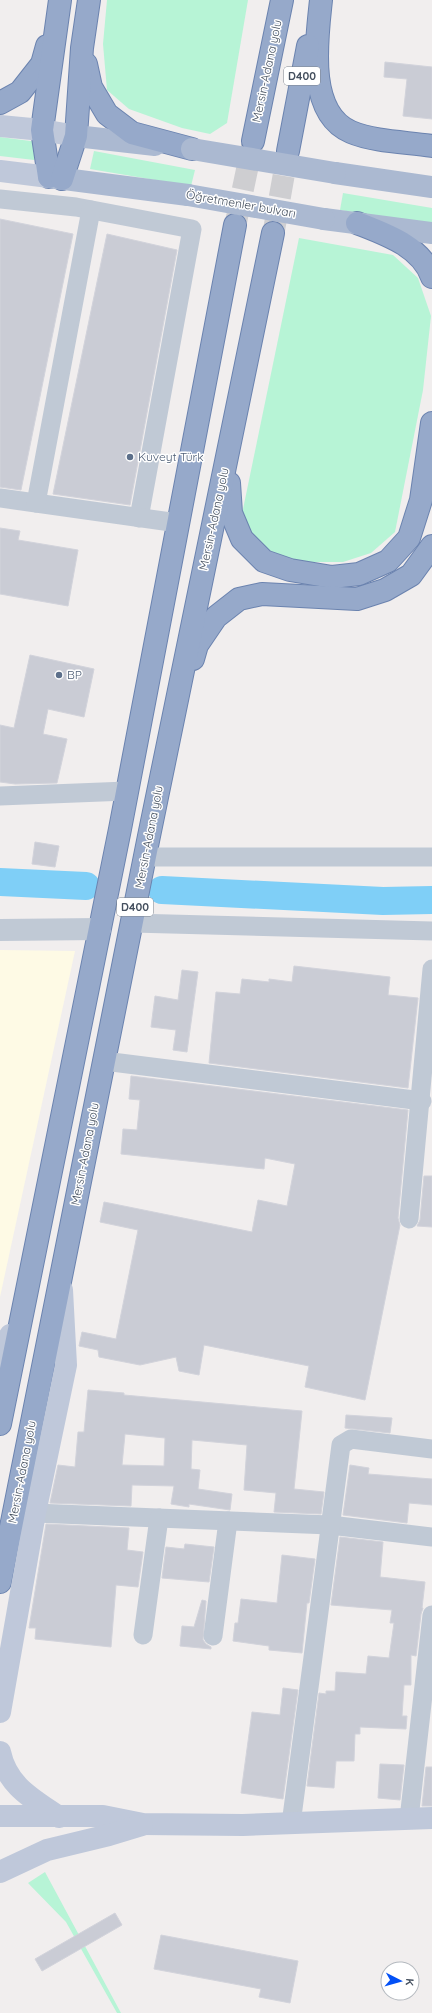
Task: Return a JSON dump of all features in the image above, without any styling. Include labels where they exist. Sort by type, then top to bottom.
[{"type":"highway","points":[[55,178],[76,136],[82,48],[89,0]]},
{"type":"highway","name":"Mersin-Adana yolu","points":[[253,141],[281,0]]},
{"type":"highway","name":"D400","points":[[288,151],[317,0]]},
{"type":"highway","points":[[321,0],[317,43],[318,79],[322,97],[331,116],[342,128],[357,134],[432,146]]},
{"type":"highway","points":[[0,104],[20,92],[42,64],[60,2]]},
{"type":"highway","points":[[55,178],[42,130],[60,2]]},
{"type":"highway","points":[[82,48],[91,87],[107,114],[132,133],[192,149]]},
{"type":"highway","points":[[357,223],[398,240],[428,266],[432,277]]},
{"type":"highway","name":"D400","points":[[0,1424],[100,929],[235,225]]},
{"type":"highway","name":"Mersin-Adana yolu","points":[[0,1582],[147,846],[273,233],[229,482],[231,513],[242,539],[264,561],[290,570],[332,577],[359,574],[388,561],[409,538],[421,500],[432,423]]},
{"type":"highway","points":[[147,846],[181,699],[198,645],[216,617],[239,599],[262,594],[357,599],[385,590],[411,574],[432,546]]},
{"type":"main road","points":[[0,126],[192,149],[335,173],[432,187]]},
{"type":"main road","points":[[0,171],[55,178]]},
{"type":"main road","name":"Öğretmenler bulvarı","points":[[55,178],[188,195],[324,219],[432,233]]},
{"type":"main road","points":[[0,1367],[32,1266]]},
{"type":"main road","points":[[0,1712],[35,1513],[66,1365],[62,1272]]},
{"type":"main road","points":[[0,1752],[2,1764],[21,1791],[59,1817]]},
{"type":"main road","points":[[0,1816],[103,1816],[143,1824],[291,1824],[432,1818]]},
{"type":"main road","points":[[0,1872],[47,1850],[110,1835],[143,1824]]},
{"type":"street","points":[[0,199],[91,210],[192,229],[139,518]]},
{"type":"street","points":[[36,503],[91,210]]},
{"type":"street","points":[[0,498],[178,524]]},
{"type":"street","points":[[0,796],[127,791]]},
{"type":"street","points":[[147,846],[432,857]]},
{"type":"street","points":[[132,923],[432,931]]},
{"type":"street","points":[[0,930],[100,929]]},
{"type":"street","points":[[410,1220],[432,969]]},
{"type":"street","points":[[104,1061],[421,1100]]},
{"type":"street","points":[[291,1824],[341,1445],[352,1439],[432,1449]]},
{"type":"street","points":[[35,1513],[330,1525],[432,1537]]},
{"type":"street","points":[[142,1635],[159,1518]]},
{"type":"street","points":[[213,1636],[228,1521]]},
{"type":"street","points":[[409,1818],[432,1615]]},
{"type":"shaded area","points":[[0,950],[75,951],[0,1297]]},
{"type":"green space","points":[[107,0],[248,0],[227,123],[210,134],[182,128],[129,109],[107,90],[103,44]]},
{"type":"green space","points":[[0,137],[38,142],[34,160],[0,156]]},
{"type":"green space","points":[[94,151],[195,170],[191,186],[90,169]]},
{"type":"green space","points":[[343,193],[432,208],[432,225],[340,210]]},
{"type":"green space","points":[[299,238],[393,255],[418,278],[431,316],[423,390],[395,532],[371,553],[343,562],[299,562],[259,547],[242,514]]},
{"type":"green space","points":[[45,1872],[121,2013],[117,2013],[66,1922],[28,1883]]},
{"type":"building","points":[[385,62],[432,67],[432,119],[403,116],[407,79],[384,77]]},
{"type":"building","points":[[0,219],[73,234],[21,490],[0,487]]},
{"type":"building","points":[[107,234],[177,250],[130,505],[53,494]]},
{"type":"building","points":[[0,528],[20,531],[18,540],[78,550],[68,606],[0,594]]},
{"type":"building","points":[[30,655],[94,669],[84,717],[48,709],[43,734],[67,739],[57,783],[15,784],[0,782],[0,725],[14,728]]},
{"type":"building","points":[[35,842],[59,846],[55,867],[32,864]]},
{"type":"building","points":[[294,966],[390,977],[388,995],[418,998],[408,1088],[209,1063],[216,992],[240,994],[242,979],[269,982],[269,979],[292,982]]},
{"type":"building","points":[[182,970],[198,972],[187,1052],[173,1050],[176,1030],[151,1027],[155,996],[178,1000]]},
{"type":"building","points":[[131,1076],[408,1110],[398,1218],[400,1225],[365,1400],[305,1387],[309,1366],[204,1345],[199,1375],[179,1371],[176,1357],[140,1365],[99,1357],[98,1350],[79,1346],[82,1332],[116,1339],[138,1230],[100,1222],[104,1202],[252,1232],[258,1200],[287,1206],[295,1164],[265,1158],[264,1169],[121,1154],[123,1129],[137,1130],[140,1100],[129,1099]]},
{"type":"building","points":[[424,1176],[432,1176],[432,1227],[417,1226],[420,1220]]},
{"type":"building","points":[[88,1390],[124,1393],[124,1395],[302,1411],[294,1489],[324,1492],[321,1514],[274,1512],[276,1493],[244,1490],[247,1445],[192,1440],[191,1469],[200,1470],[198,1489],[232,1494],[230,1510],[189,1504],[189,1507],[171,1504],[174,1486],[132,1485],[131,1506],[50,1503],[58,1465],[75,1467],[78,1432],[84,1432]],"holes":[[[125,1434],[165,1438],[164,1466],[122,1465]]]},
{"type":"building","points":[[346,1415],[392,1418],[390,1433],[345,1428]]},
{"type":"building","points":[[350,1465],[369,1468],[368,1474],[432,1479],[432,1505],[409,1503],[407,1523],[343,1515]]},
{"type":"building","points":[[46,1524],[129,1528],[127,1550],[143,1552],[138,1587],[116,1585],[111,1647],[35,1639],[36,1628],[29,1628]]},
{"type":"building","points":[[340,1537],[383,1542],[380,1577],[425,1582],[423,1608],[416,1656],[411,1655],[411,1685],[404,1685],[402,1716],[407,1716],[406,1729],[360,1727],[360,1734],[355,1734],[354,1761],[336,1761],[334,1788],[307,1786],[319,1693],[326,1694],[326,1691],[335,1691],[336,1672],[366,1674],[368,1656],[389,1658],[394,1623],[390,1623],[392,1610],[331,1605]]},
{"type":"building","points":[[185,1544],[214,1547],[209,1582],[162,1578],[166,1547],[184,1549]]},
{"type":"building","points":[[282,1555],[315,1559],[309,1603],[307,1603],[302,1653],[269,1650],[269,1646],[233,1641],[235,1623],[238,1623],[241,1599],[277,1603]]},
{"type":"building","points":[[202,1600],[206,1601],[203,1640],[211,1647],[211,1649],[180,1646],[182,1626],[194,1627]]},
{"type":"building","points":[[283,1688],[298,1690],[283,1799],[241,1793],[252,1712],[280,1715]]},
{"type":"building","points":[[380,1764],[404,1765],[400,1800],[378,1798]]},
{"type":"building","points":[[426,1767],[432,1767],[432,1806],[422,1806]]},
{"type":"building","points":[[115,1913],[122,1925],[42,1971],[35,1959]]},
{"type":"building","points":[[161,1935],[298,1961],[290,2003],[259,1997],[261,1989],[154,1969]]},
{"type":"waterway","points":[[0,882],[86,886]]},
{"type":"waterway","points":[[162,890],[383,901],[432,900]]},
{"type":"tunnel","points":[[236,222],[253,141]]},
{"type":"tunnel","points":[[274,230],[288,151]]},
{"type":"place","name":"Kuveyt Türk","points":[[130,457]]},
{"type":"place","name":"BP","points":[[59,675]]}]
